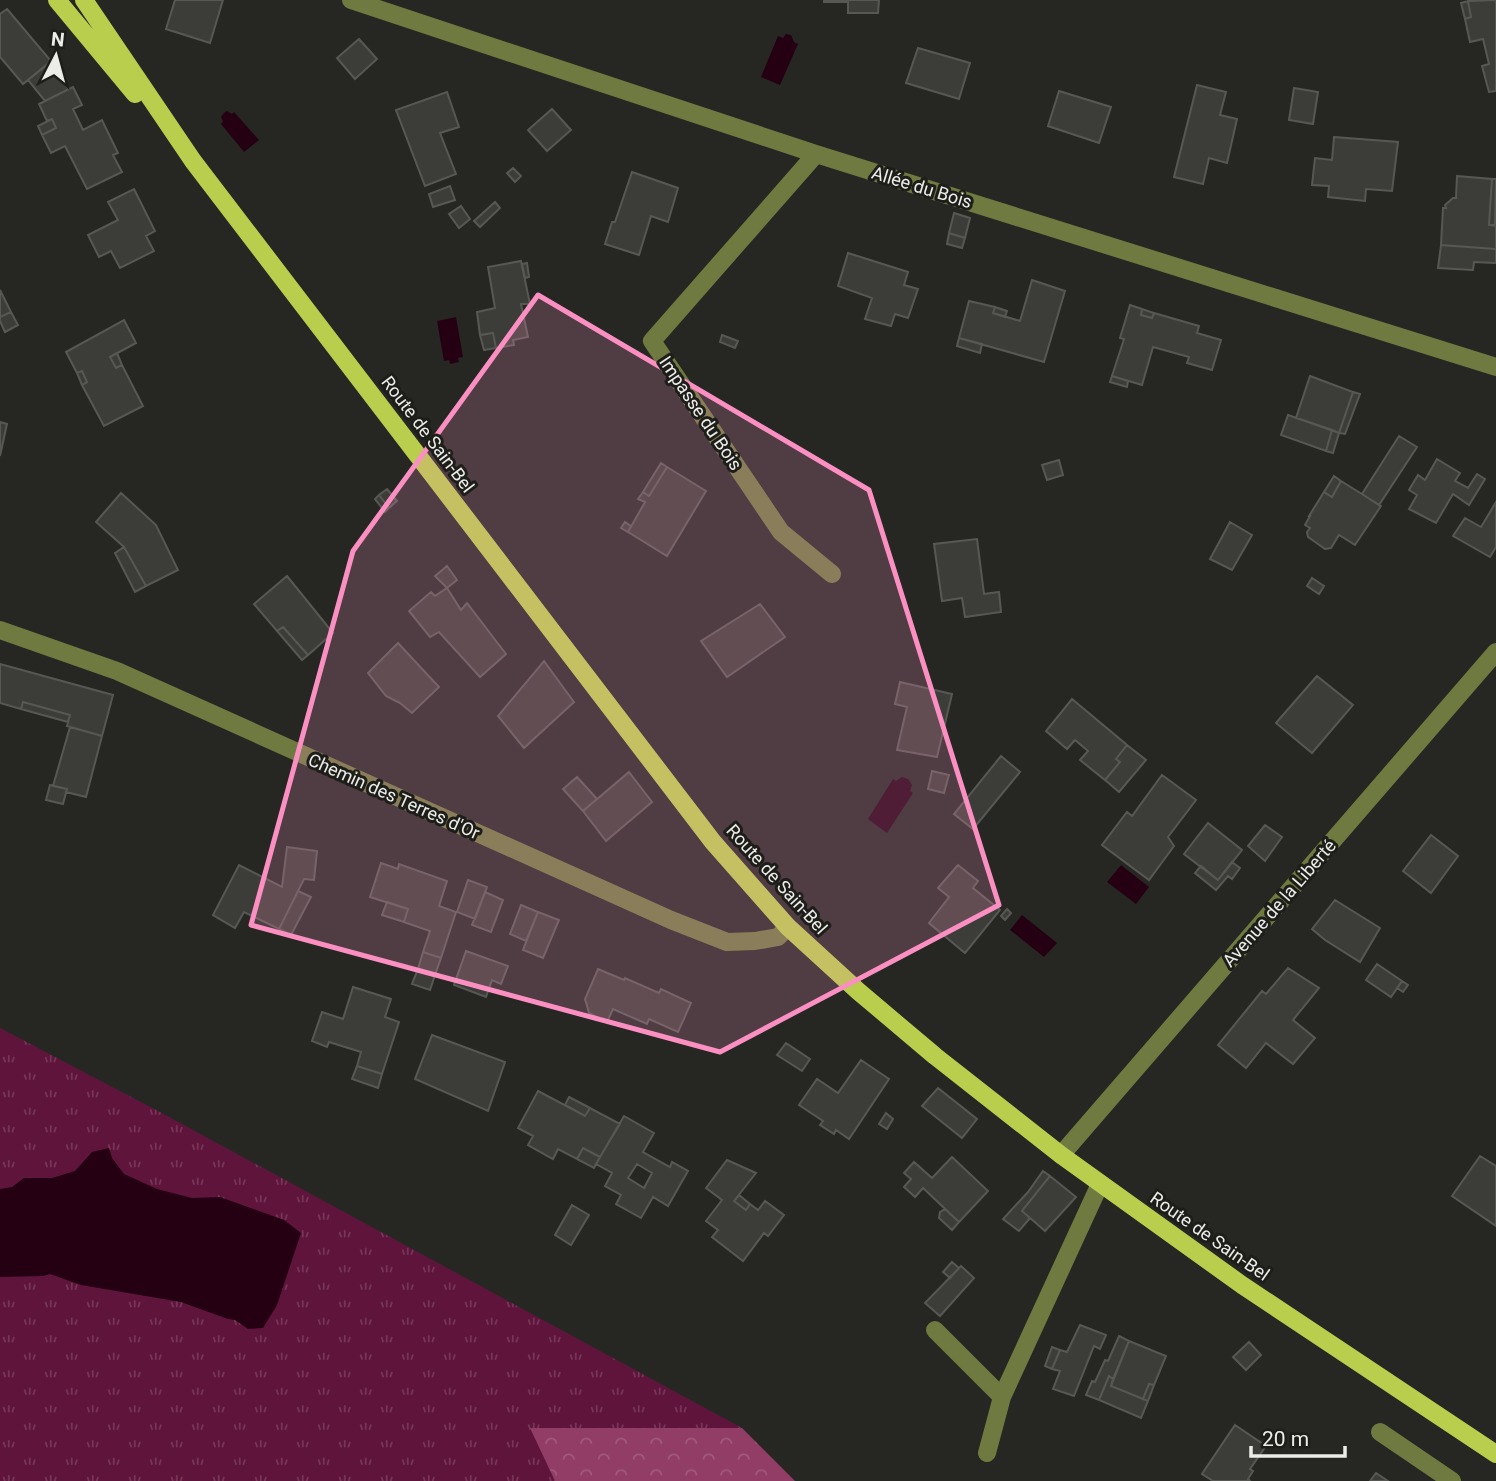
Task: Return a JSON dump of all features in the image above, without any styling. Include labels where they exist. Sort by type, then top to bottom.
[{"type":"main road","name":"Route de Sain-Bel","points":[[57,0],[193,161]]},
{"type":"main road","name":"Route de Sain-Bel","points":[[85,0],[193,161],[713,842],[788,927],[935,1056],[1061,1155],[1242,1285],[1496,1454]]},
{"type":"street","name":"Allée du Bois","points":[[351,0],[816,154],[1496,367]]},
{"type":"street","name":"Impasse du Bois","points":[[816,154],[652,341],[781,532],[832,575]]},
{"type":"street","name":"Chemin des Terres d'Or","points":[[0,630],[117,671],[671,920],[727,942],[778,937],[788,927]]},
{"type":"street","name":"Avenue de la Liberté","points":[[1061,1155],[1496,652]]},
{"type":"street","points":[[987,1453],[1002,1397],[1100,1184]]},
{"type":"street","points":[[935,1330],[1002,1397]]},
{"type":"street","points":[[1380,1432],[1452,1481]]},
{"type":"highlighted area","points":[[538,295],[869,490],[999,905],[720,1052],[251,925],[353,551]]},
{"type":"green space","points":[[0,1028],[742,1428],[531,1428],[555,1481],[0,1481]]},
{"type":"green space","points":[[530,1428],[742,1428],[795,1481],[555,1481]]},
{"type":"shaded area","points":[[786,34],[791,35],[798,44],[780,85],[761,77],[778,36],[783,38]]},
{"type":"shaded area","points":[[227,111],[232,114],[234,112],[259,140],[244,152],[221,124],[221,117]]},
{"type":"shaded area","points":[[456,317],[463,357],[458,358],[459,362],[450,364],[449,360],[444,361],[437,321]]},
{"type":"shaded area","points":[[902,777],[908,779],[912,785],[910,791],[913,793],[887,833],[868,819],[893,779],[896,781]]},
{"type":"shaded area","points":[[1121,865],[1149,887],[1136,904],[1107,882]]},
{"type":"shaded area","points":[[1022,915],[1057,943],[1044,957],[1010,930]]},
{"type":"shaded area","points":[[109,1148],[112,1158],[124,1174],[157,1189],[192,1198],[220,1197],[284,1220],[301,1233],[277,1305],[263,1328],[248,1329],[235,1320],[181,1302],[81,1285],[50,1274],[0,1277],[0,1189],[12,1187],[24,1178],[52,1178],[75,1171],[92,1152]]},
{"type":"building","points":[[175,0],[223,0],[210,43],[166,29]]},
{"type":"building","points":[[824,0],[879,0],[878,13],[848,13],[848,2]]},
{"type":"building","points":[[1496,0],[1496,91],[1489,92],[1482,66],[1489,64],[1483,39],[1470,42],[1465,19],[1471,17],[1468,1]]},
{"type":"building","points":[[1468,1],[1471,17],[1465,19],[1461,3]]},
{"type":"building","points":[[7,9],[51,61],[23,84],[0,57],[0,14]]},
{"type":"building","points":[[359,39],[377,59],[355,79],[337,58]]},
{"type":"building","points":[[918,48],[970,63],[959,99],[906,83]]},
{"type":"building","points":[[47,65],[69,89],[45,101],[28,80]]},
{"type":"building","points":[[1197,85],[1226,92],[1220,115],[1237,119],[1227,163],[1209,158],[1203,184],[1174,177]]},
{"type":"building","points":[[73,87],[82,105],[73,109],[83,130],[102,120],[118,153],[113,155],[122,172],[87,189],[65,146],[51,153],[42,135],[56,128],[52,119],[47,121],[39,104]]},
{"type":"building","points":[[1294,88],[1318,92],[1313,124],[1289,120]]},
{"type":"building","points":[[1059,91],[1111,107],[1099,143],[1048,126]]},
{"type":"building","points":[[447,92],[459,127],[440,133],[456,174],[425,186],[396,110]]},
{"type":"building","points":[[552,109],[571,130],[547,151],[528,130]]},
{"type":"building","points":[[52,119],[56,128],[42,135],[38,126]]},
{"type":"building","points":[[1334,137],[1398,142],[1392,191],[1366,189],[1365,201],[1328,197],[1329,186],[1312,185],[1315,158],[1332,160]]},
{"type":"building","points":[[513,168],[521,176],[515,182],[507,173]]},
{"type":"building","points":[[632,172],[678,188],[668,222],[651,216],[639,255],[605,244]]},
{"type":"building","points":[[1457,176],[1492,179],[1489,225],[1496,226],[1496,249],[1441,245],[1443,208],[1456,198]]},
{"type":"building","points":[[1492,179],[1496,179],[1495,225],[1489,225]]},
{"type":"building","points":[[450,186],[455,200],[433,207],[429,194]]},
{"type":"building","points":[[134,189],[155,231],[146,236],[154,251],[120,268],[111,251],[99,257],[88,235],[118,220],[108,202]]},
{"type":"building","points":[[495,202],[500,208],[480,227],[474,221]]},
{"type":"building","points":[[461,206],[470,219],[459,228],[449,214]]},
{"type":"building","points":[[954,213],[970,218],[965,238],[949,233]]},
{"type":"building","points":[[949,233],[965,238],[962,248],[947,244]]},
{"type":"building","points":[[1441,245],[1496,249],[1496,263],[1474,262],[1473,270],[1438,268]]},
{"type":"building","points":[[848,253],[908,272],[904,285],[918,289],[908,318],[895,314],[891,326],[865,319],[872,298],[838,286]]},
{"type":"building","points":[[521,261],[530,304],[521,304],[528,337],[513,340],[514,345],[496,348],[493,333],[480,335],[477,312],[495,308],[488,267]]},
{"type":"building","points":[[527,263],[529,277],[525,278],[522,264]]},
{"type":"building","points":[[1032,280],[1065,291],[1044,362],[959,338],[969,301],[995,307],[993,313],[1020,321]]},
{"type":"building","points":[[0,290],[11,312],[0,317]]},
{"type":"building","points":[[1130,305],[1142,309],[1141,315],[1152,318],[1154,313],[1199,326],[1197,333],[1221,340],[1212,370],[1187,363],[1189,357],[1153,347],[1142,385],[1112,376],[1124,339],[1120,338]]},
{"type":"building","points":[[995,307],[1007,311],[1005,317],[993,313]]},
{"type":"building","points":[[1142,309],[1154,313],[1152,318],[1141,315]]},
{"type":"building","points":[[11,312],[18,325],[5,332],[0,317]]},
{"type":"building","points":[[124,320],[136,343],[110,357],[116,368],[122,365],[143,406],[104,426],[82,385],[87,382],[82,371],[77,373],[66,352]]},
{"type":"building","points":[[493,333],[496,348],[484,350],[480,335]]},
{"type":"building","points":[[722,335],[738,341],[735,348],[720,342]]},
{"type":"building","points":[[959,338],[982,344],[980,353],[957,346]]},
{"type":"building","points":[[117,353],[122,365],[116,368],[110,357]]},
{"type":"building","points":[[82,371],[87,382],[82,385],[77,373]]},
{"type":"building","points":[[1112,376],[1128,381],[1127,387],[1110,382]]},
{"type":"building","points":[[1310,376],[1353,392],[1339,433],[1296,418]]},
{"type":"building","points":[[1353,392],[1360,394],[1345,434],[1339,433]]},
{"type":"building","points":[[1288,415],[1332,430],[1326,451],[1281,435]]},
{"type":"building","points":[[0,422],[7,424],[0,456]]},
{"type":"building","points":[[1332,430],[1339,433],[1333,453],[1326,451]]},
{"type":"building","points":[[1399,436],[1417,447],[1379,505],[1362,494]]},
{"type":"building","points":[[1437,459],[1460,473],[1455,481],[1468,488],[1477,474],[1485,479],[1469,505],[1453,494],[1436,523],[1409,509],[1417,495],[1409,490],[1418,475],[1425,480]]},
{"type":"building","points":[[1059,460],[1063,475],[1047,480],[1042,465]]},
{"type":"building","points":[[661,463],[667,467],[649,496],[643,492]]},
{"type":"building","points":[[667,467],[706,491],[667,556],[628,532],[645,502],[638,499],[643,492],[649,496]]},
{"type":"building","points":[[1334,476],[1341,481],[1332,497],[1324,492]]},
{"type":"building","points":[[1341,481],[1381,506],[1355,545],[1339,535],[1331,548],[1325,549],[1308,537],[1310,528],[1305,525],[1324,492],[1332,497]]},
{"type":"building","points":[[387,489],[397,501],[389,508],[379,495]]},
{"type":"building","points":[[121,493],[156,525],[178,570],[146,586],[124,547],[96,522]]},
{"type":"building","points":[[379,495],[389,508],[385,512],[375,499]]},
{"type":"building","points":[[1496,502],[1496,547],[1490,557],[1453,536],[1465,518],[1481,527]]},
{"type":"building","points":[[625,522],[631,526],[628,532],[621,528]]},
{"type":"building","points":[[1230,522],[1252,535],[1232,570],[1210,559]]},
{"type":"building","points":[[977,539],[984,594],[999,592],[1001,612],[965,617],[962,598],[942,601],[934,544]]},
{"type":"building","points":[[124,547],[146,586],[135,592],[115,553]]},
{"type":"building","points":[[447,566],[457,580],[447,588],[435,576]]},
{"type":"building","points":[[287,576],[333,633],[308,655],[283,627],[277,631],[254,604]]},
{"type":"building","points":[[1312,578],[1324,586],[1319,594],[1307,586]]},
{"type":"building","points":[[447,588],[461,610],[467,603],[506,654],[480,677],[439,632],[430,637],[409,611],[431,592],[435,596]]},
{"type":"building","points":[[760,604],[785,637],[727,677],[701,641]]},
{"type":"building","points":[[283,627],[308,655],[302,660],[277,631]]},
{"type":"building","points":[[398,643],[439,687],[412,713],[386,696],[368,673]]},
{"type":"building","points":[[544,661],[574,702],[524,748],[498,716]]},
{"type":"building","points":[[0,664],[113,695],[102,736],[67,726],[70,715],[23,702],[21,709],[0,703]]},
{"type":"building","points":[[1317,676],[1353,705],[1312,753],[1276,723]]},
{"type":"building","points":[[900,682],[952,694],[937,757],[897,750],[907,707],[895,704]]},
{"type":"building","points":[[1072,699],[1127,745],[1116,759],[1120,762],[1105,780],[1080,760],[1088,751],[1075,740],[1067,749],[1046,731]]},
{"type":"building","points":[[23,702],[70,715],[68,722],[21,709]]},
{"type":"building","points":[[70,727],[102,736],[86,797],[53,786]]},
{"type":"building","points":[[1127,745],[1146,760],[1119,792],[1105,780],[1120,762],[1116,759]]},
{"type":"building","points":[[1001,756],[1020,772],[973,829],[954,814]]},
{"type":"building","points":[[932,771],[949,775],[944,793],[928,789]]},
{"type":"building","points":[[629,772],[652,802],[606,841],[583,811]]},
{"type":"building","points":[[1162,775],[1196,800],[1168,837],[1174,846],[1149,880],[1102,845],[1127,812],[1132,816]]},
{"type":"building","points":[[577,777],[597,799],[583,811],[563,789]]},
{"type":"building","points":[[50,785],[67,789],[63,804],[46,800]]},
{"type":"building","points":[[1208,823],[1242,850],[1218,880],[1184,854]]},
{"type":"building","points":[[1265,825],[1282,837],[1265,861],[1248,846]]},
{"type":"building","points":[[1431,835],[1458,856],[1431,893],[1403,871]]},
{"type":"building","points":[[287,847],[317,851],[314,880],[304,879],[279,929],[244,912],[235,928],[213,915],[239,865],[282,887]]},
{"type":"building","points":[[1232,862],[1240,868],[1232,879],[1228,876],[1216,890],[1195,873],[1201,866],[1218,880]]},
{"type":"building","points":[[381,863],[398,869],[399,864],[447,881],[439,906],[456,912],[441,958],[423,952],[430,931],[404,922],[408,909],[370,897]]},
{"type":"building","points":[[958,865],[978,881],[973,888],[1000,910],[965,953],[929,923],[949,897],[938,888]]},
{"type":"building","points":[[468,880],[487,887],[475,919],[457,912]]},
{"type":"building","points":[[298,891],[311,897],[291,935],[279,929]]},
{"type":"building","points":[[485,892],[503,900],[491,932],[472,925]]},
{"type":"building","points":[[1335,900],[1380,928],[1360,962],[1312,929]]},
{"type":"building","points":[[387,902],[408,909],[404,922],[382,915]]},
{"type":"building","points":[[521,905],[538,912],[526,941],[510,934]]},
{"type":"building","points":[[1007,909],[1011,913],[1005,920],[1001,916]]},
{"type":"building","points":[[538,912],[559,920],[543,958],[523,950]]},
{"type":"building","points":[[466,951],[508,966],[501,984],[492,980],[486,997],[454,985]]},
{"type":"building","points":[[423,952],[441,958],[435,975],[418,969]]},
{"type":"building","points":[[1377,964],[1402,981],[1391,997],[1366,980]]},
{"type":"building","points":[[1288,968],[1319,988],[1293,1020],[1315,1038],[1293,1064],[1266,1043],[1246,1068],[1218,1045],[1262,991],[1266,994]]},
{"type":"building","points":[[418,969],[435,975],[430,990],[412,984]]},
{"type":"building","points":[[598,969],[659,993],[661,989],[691,1003],[678,1032],[649,1019],[647,1024],[613,1009],[607,1022],[589,1013],[585,999]]},
{"type":"building","points":[[1402,981],[1408,985],[1403,992],[1397,988]]},
{"type":"building","points":[[353,987],[391,999],[385,1017],[399,1022],[382,1074],[357,1066],[361,1052],[329,1042],[327,1047],[312,1041],[322,1012],[343,1019]]},
{"type":"building","points":[[432,1035],[505,1062],[488,1111],[415,1079]]},
{"type":"building","points":[[786,1043],[810,1059],[802,1071],[777,1055]]},
{"type":"building","points":[[861,1060],[889,1079],[849,1139],[836,1130],[834,1134],[820,1125],[823,1121],[799,1105],[817,1079],[838,1093]]},
{"type":"building","points":[[357,1066],[382,1074],[378,1088],[352,1079]]},
{"type":"building","points":[[938,1088],[977,1119],[962,1138],[922,1106]]},
{"type":"building","points":[[538,1091],[585,1116],[590,1108],[620,1124],[600,1157],[583,1148],[577,1159],[558,1149],[553,1159],[528,1145],[533,1136],[518,1128]]},
{"type":"building","points":[[569,1097],[590,1108],[585,1116],[565,1105]]},
{"type":"building","points":[[886,1113],[893,1119],[887,1129],[879,1124]]},
{"type":"building","points":[[624,1116],[654,1133],[643,1152],[670,1167],[672,1162],[688,1171],[668,1206],[653,1197],[641,1218],[616,1204],[621,1195],[605,1186],[612,1173],[596,1164]],"holes":[[[637,1164],[652,1173],[644,1188],[628,1178]]]},
{"type":"building","points":[[583,1148],[600,1157],[594,1168],[577,1159]]},
{"type":"building","points":[[1480,1156],[1496,1166],[1496,1226],[1452,1196]]},
{"type":"building","points":[[952,1157],[988,1191],[959,1222],[923,1188],[915,1197],[904,1187],[911,1179],[904,1173],[914,1162],[932,1178]]},
{"type":"building","points":[[727,1160],[756,1173],[734,1201],[746,1210],[750,1204],[758,1210],[765,1201],[784,1215],[768,1236],[764,1233],[743,1261],[712,1237],[718,1230],[706,1221],[722,1200],[706,1188]]},
{"type":"building","points":[[1043,1171],[1050,1176],[1022,1211],[1030,1218],[1019,1231],[1003,1219]]},
{"type":"building","points":[[1050,1176],[1076,1197],[1045,1231],[1022,1211]]},
{"type":"building","points":[[739,1195],[750,1204],[746,1210],[734,1201]]},
{"type":"building","points":[[572,1205],[589,1215],[571,1245],[555,1235]]},
{"type":"building","points":[[945,1209],[959,1222],[952,1230],[939,1218],[940,1212]]},
{"type":"building","points":[[952,1262],[959,1268],[950,1278],[943,1272]]},
{"type":"building","points":[[961,1266],[974,1278],[940,1316],[925,1303]]},
{"type":"building","points":[[1080,1325],[1106,1335],[1100,1349],[1094,1346],[1074,1396],[1053,1389],[1060,1371],[1052,1369],[1060,1350],[1067,1352]]},
{"type":"building","points":[[1119,1336],[1129,1341],[1113,1379],[1109,1376],[1099,1400],[1086,1395],[1105,1360],[1108,1361]]},
{"type":"building","points":[[1129,1341],[1166,1356],[1154,1385],[1149,1384],[1143,1399],[1111,1386]]},
{"type":"building","points":[[1249,1342],[1261,1355],[1246,1370],[1233,1357]]},
{"type":"building","points":[[1052,1347],[1060,1350],[1052,1369],[1045,1366]]},
{"type":"building","points":[[1109,1376],[1113,1379],[1111,1386],[1148,1401],[1141,1418],[1099,1400]]},
{"type":"building","points":[[1149,1384],[1154,1385],[1148,1401],[1143,1399]]},
{"type":"building","points":[[1235,1425],[1266,1446],[1250,1469],[1253,1471],[1248,1479],[1250,1481],[1213,1481],[1202,1474]]},
{"type":"building","points":[[1376,1473],[1388,1481],[1370,1481]]}]
